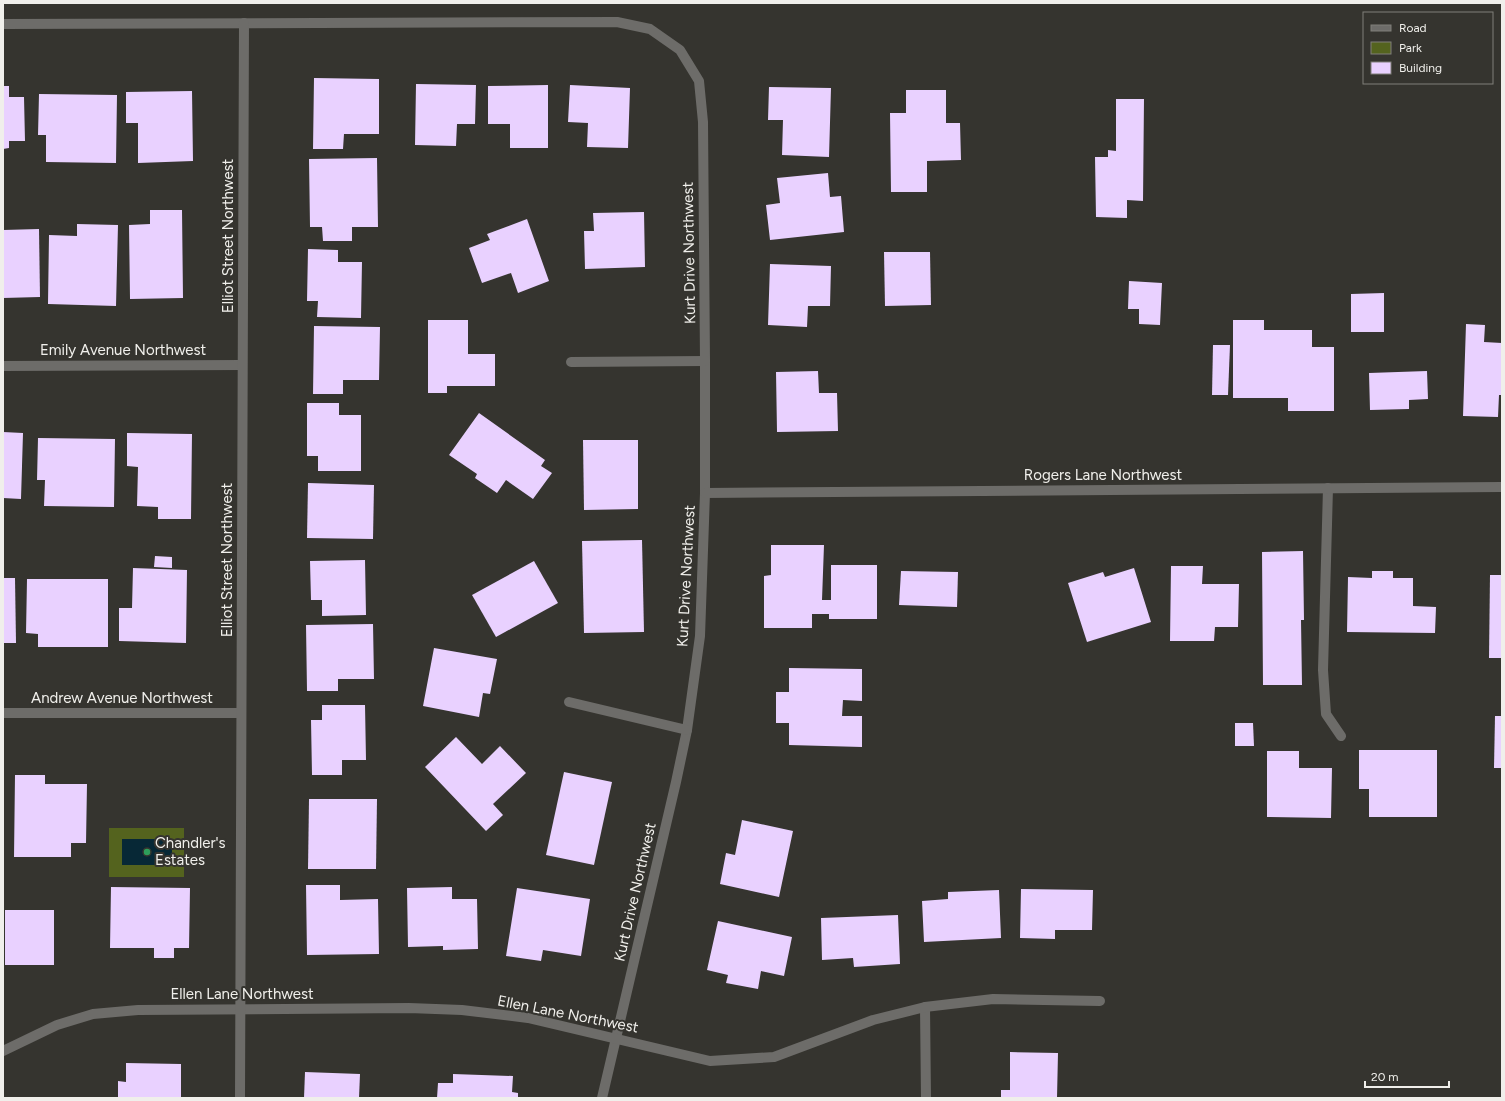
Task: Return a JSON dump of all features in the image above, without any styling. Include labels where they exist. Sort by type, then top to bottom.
[{"type":"street","name":"Kurt Drive Northwest","points":[[244,23],[617,22],[650,29],[680,50],[699,81],[703,122],[705,361],[705,493],[700,636],[687,730],[676,782],[602,1098]]},
{"type":"street","points":[[3,24],[244,23]]},
{"type":"street","name":"Elliot Street Northwest","points":[[240,1098],[244,23]]},
{"type":"street","points":[[571,362],[705,361]]},
{"type":"street","name":"Emily Avenue Northwest","points":[[3,366],[242,365]]},
{"type":"street","name":"Rogers Lane Northwest","points":[[705,493],[1502,487]]},
{"type":"street","points":[[1328,488],[1323,670],[1326,714],[1341,736]]},
{"type":"street","points":[[569,702],[687,730]]},
{"type":"street","name":"Andrew Avenue Northwest","points":[[3,713],[241,713]]},
{"type":"street","name":"Ellen Lane Northwest","points":[[3,1052],[57,1025],[93,1014],[138,1010],[409,1008],[462,1010],[528,1018],[710,1061],[774,1057],[873,1020],[926,1007],[993,999],[1100,1001]]},
{"type":"street","points":[[926,1007],[926,1098]]},
{"type":"green space","name":"Chandler's Estates","points":[[109,828],[184,828],[184,877],[109,877]]},
{"type":"water","points":[[122,839],[172,839],[172,865],[122,865]]},
{"type":"building","points":[[314,78],[379,79],[379,134],[344,134],[343,149],[313,149]]},
{"type":"building","points":[[416,84],[476,85],[475,124],[457,124],[456,146],[415,145]]},
{"type":"building","points":[[548,85],[548,148],[510,148],[510,124],[488,124],[488,86]]},
{"type":"building","points":[[570,85],[630,88],[628,148],[587,147],[588,123],[568,122]]},
{"type":"building","points":[[3,86],[9,86],[9,97],[24,97],[25,141],[9,141],[9,148],[3,149]]},
{"type":"building","points":[[769,87],[831,88],[829,157],[782,155],[783,120],[768,120]]},
{"type":"building","points":[[906,90],[946,90],[946,123],[960,123],[961,160],[927,161],[927,192],[891,192],[890,113],[906,113]]},
{"type":"building","points":[[192,91],[193,161],[138,163],[138,123],[126,123],[126,92]]},
{"type":"building","points":[[39,94],[117,95],[116,163],[46,162],[46,135],[38,135]]},
{"type":"building","points":[[1116,99],[1144,99],[1143,201],[1127,200],[1127,218],[1096,217],[1095,157],[1108,157],[1108,150],[1116,151]]},
{"type":"building","points":[[377,158],[378,227],[352,227],[352,241],[323,241],[322,227],[310,227],[309,159]]},
{"type":"building","points":[[828,173],[830,197],[841,196],[844,232],[770,240],[766,205],[780,203],[777,178]]},
{"type":"building","points":[[150,210],[182,210],[183,298],[130,299],[129,225],[150,224]]},
{"type":"building","points":[[644,212],[645,267],[585,269],[584,231],[594,231],[593,213]]},
{"type":"building","points":[[527,219],[549,281],[518,293],[511,273],[482,283],[469,248],[490,240],[487,234]]},
{"type":"building","points":[[77,224],[118,225],[116,306],[48,304],[49,235],[77,236]]},
{"type":"building","points":[[39,229],[40,297],[3,298],[3,230]]},
{"type":"building","points":[[308,249],[338,250],[338,262],[362,262],[361,318],[317,317],[318,301],[307,301]]},
{"type":"building","points":[[884,252],[930,252],[931,305],[885,306]]},
{"type":"building","points":[[770,264],[831,266],[830,306],[808,306],[807,327],[768,325]]},
{"type":"building","points":[[1129,281],[1162,283],[1160,325],[1139,324],[1139,309],[1128,309]]},
{"type":"building","points":[[1384,293],[1384,332],[1351,332],[1351,294]]},
{"type":"building","points":[[428,320],[468,320],[468,354],[495,354],[495,386],[447,386],[447,393],[428,393]]},
{"type":"building","points":[[1233,320],[1264,320],[1264,330],[1312,330],[1312,347],[1334,347],[1334,411],[1288,411],[1288,398],[1233,398]]},
{"type":"building","points":[[1466,324],[1485,325],[1484,342],[1502,343],[1502,395],[1499,395],[1498,417],[1463,416]]},
{"type":"building","points":[[314,326],[380,327],[379,380],[343,380],[343,394],[313,394]]},
{"type":"building","points":[[1213,345],[1230,345],[1228,395],[1212,395]]},
{"type":"building","points":[[818,371],[819,393],[837,393],[838,431],[777,432],[776,372]]},
{"type":"building","points":[[1427,371],[1428,399],[1409,400],[1409,409],[1370,410],[1369,373]]},
{"type":"building","points":[[307,403],[339,403],[339,415],[361,415],[361,471],[318,471],[318,456],[307,456]]},
{"type":"building","points":[[479,413],[545,460],[541,466],[552,473],[533,499],[506,480],[497,493],[475,478],[477,474],[449,455]]},
{"type":"building","points":[[3,432],[23,433],[21,499],[3,498]]},
{"type":"building","points":[[127,433],[192,434],[191,519],[158,519],[158,507],[137,506],[138,467],[127,466]]},
{"type":"building","points":[[38,438],[115,439],[114,507],[44,506],[45,480],[37,480]]},
{"type":"building","points":[[583,440],[638,440],[638,509],[584,510]]},
{"type":"building","points":[[308,483],[374,485],[373,539],[307,538]]},
{"type":"building","points":[[642,540],[644,632],[584,633],[582,541]]},
{"type":"building","points":[[771,545],[824,545],[822,600],[831,600],[831,565],[877,565],[877,619],[829,619],[829,614],[812,614],[812,628],[764,628],[764,576],[771,575]]},
{"type":"building","points":[[1303,551],[1304,620],[1301,620],[1302,685],[1263,685],[1262,552]]},
{"type":"building","points":[[155,556],[172,557],[172,568],[154,567]]},
{"type":"building","points":[[365,560],[366,615],[322,616],[322,600],[311,600],[310,561]]},
{"type":"building","points":[[534,561],[558,603],[496,637],[472,595]]},
{"type":"building","points":[[1171,566],[1203,566],[1202,584],[1239,584],[1238,627],[1215,627],[1214,641],[1170,641]]},
{"type":"building","points":[[133,568],[187,570],[186,643],[119,641],[119,608],[132,608]]},
{"type":"building","points":[[1134,568],[1151,622],[1087,642],[1068,583],[1103,572],[1105,577]]},
{"type":"building","points":[[901,571],[958,572],[957,607],[899,605]]},
{"type":"building","points":[[1372,571],[1393,571],[1393,578],[1413,578],[1413,606],[1436,607],[1435,633],[1347,632],[1348,577],[1372,578]]},
{"type":"building","points":[[1490,575],[1502,575],[1502,658],[1489,658]]},
{"type":"building","points":[[3,578],[15,578],[16,643],[3,643]]},
{"type":"building","points":[[27,579],[108,579],[108,647],[38,647],[38,634],[26,633]]},
{"type":"building","points":[[373,624],[374,679],[338,679],[338,691],[307,691],[306,625]]},
{"type":"building","points":[[434,648],[497,659],[490,694],[483,693],[479,717],[423,706]]},
{"type":"building","points":[[789,668],[862,669],[862,701],[843,700],[842,716],[862,716],[862,747],[789,745],[789,723],[776,723],[776,692],[789,692]]},
{"type":"building","points":[[322,705],[365,705],[366,760],[342,760],[342,775],[312,775],[311,720],[322,720]]},
{"type":"building","points":[[1495,716],[1502,716],[1502,768],[1494,768]]},
{"type":"building","points":[[1235,723],[1253,723],[1254,746],[1235,746]]},
{"type":"building","points":[[456,737],[482,764],[500,746],[526,773],[493,804],[503,815],[486,831],[425,767]]},
{"type":"building","points":[[1359,750],[1437,750],[1437,817],[1369,817],[1369,789],[1359,789]]},
{"type":"building","points":[[1267,751],[1299,751],[1299,768],[1332,768],[1331,818],[1267,817]]},
{"type":"building","points":[[564,772],[612,782],[594,865],[546,855]]},
{"type":"building","points":[[15,775],[45,775],[45,784],[87,784],[86,843],[71,843],[71,857],[14,857]]},
{"type":"building","points":[[309,799],[377,799],[376,869],[308,869]]},
{"type":"building","points":[[742,820],[793,831],[779,897],[720,884],[726,853],[735,855]]},
{"type":"building","points":[[306,885],[340,885],[340,900],[378,899],[379,954],[307,955]]},
{"type":"building","points":[[111,887],[190,888],[189,948],[174,948],[174,958],[154,958],[154,948],[110,948]]},
{"type":"building","points":[[452,887],[452,899],[477,899],[478,949],[443,950],[443,946],[408,947],[407,888]]},
{"type":"building","points":[[517,888],[590,899],[581,956],[543,950],[541,961],[506,956]]},
{"type":"building","points":[[1021,889],[1093,890],[1092,930],[1055,930],[1055,939],[1020,938]]},
{"type":"building","points":[[999,890],[1001,938],[924,942],[922,901],[948,899],[948,892]]},
{"type":"building","points":[[5,910],[54,910],[54,965],[5,965]]},
{"type":"building","points":[[898,915],[900,964],[854,967],[853,958],[822,960],[821,918]]},
{"type":"building","points":[[718,921],[792,937],[784,976],[761,971],[758,989],[726,983],[728,975],[707,970]]},
{"type":"building","points":[[1010,1052],[1058,1053],[1057,1098],[1001,1098],[1001,1090],[1010,1090]]},
{"type":"building","points":[[126,1063],[181,1064],[181,1098],[118,1098],[118,1081],[126,1082]]},
{"type":"building","points":[[305,1072],[360,1074],[359,1098],[304,1098]]},
{"type":"building","points":[[453,1074],[513,1076],[512,1092],[518,1093],[518,1098],[437,1098],[438,1083],[453,1083]]},
{"type":"place","name":"Chandler's Estates","points":[[147,852]]}]
